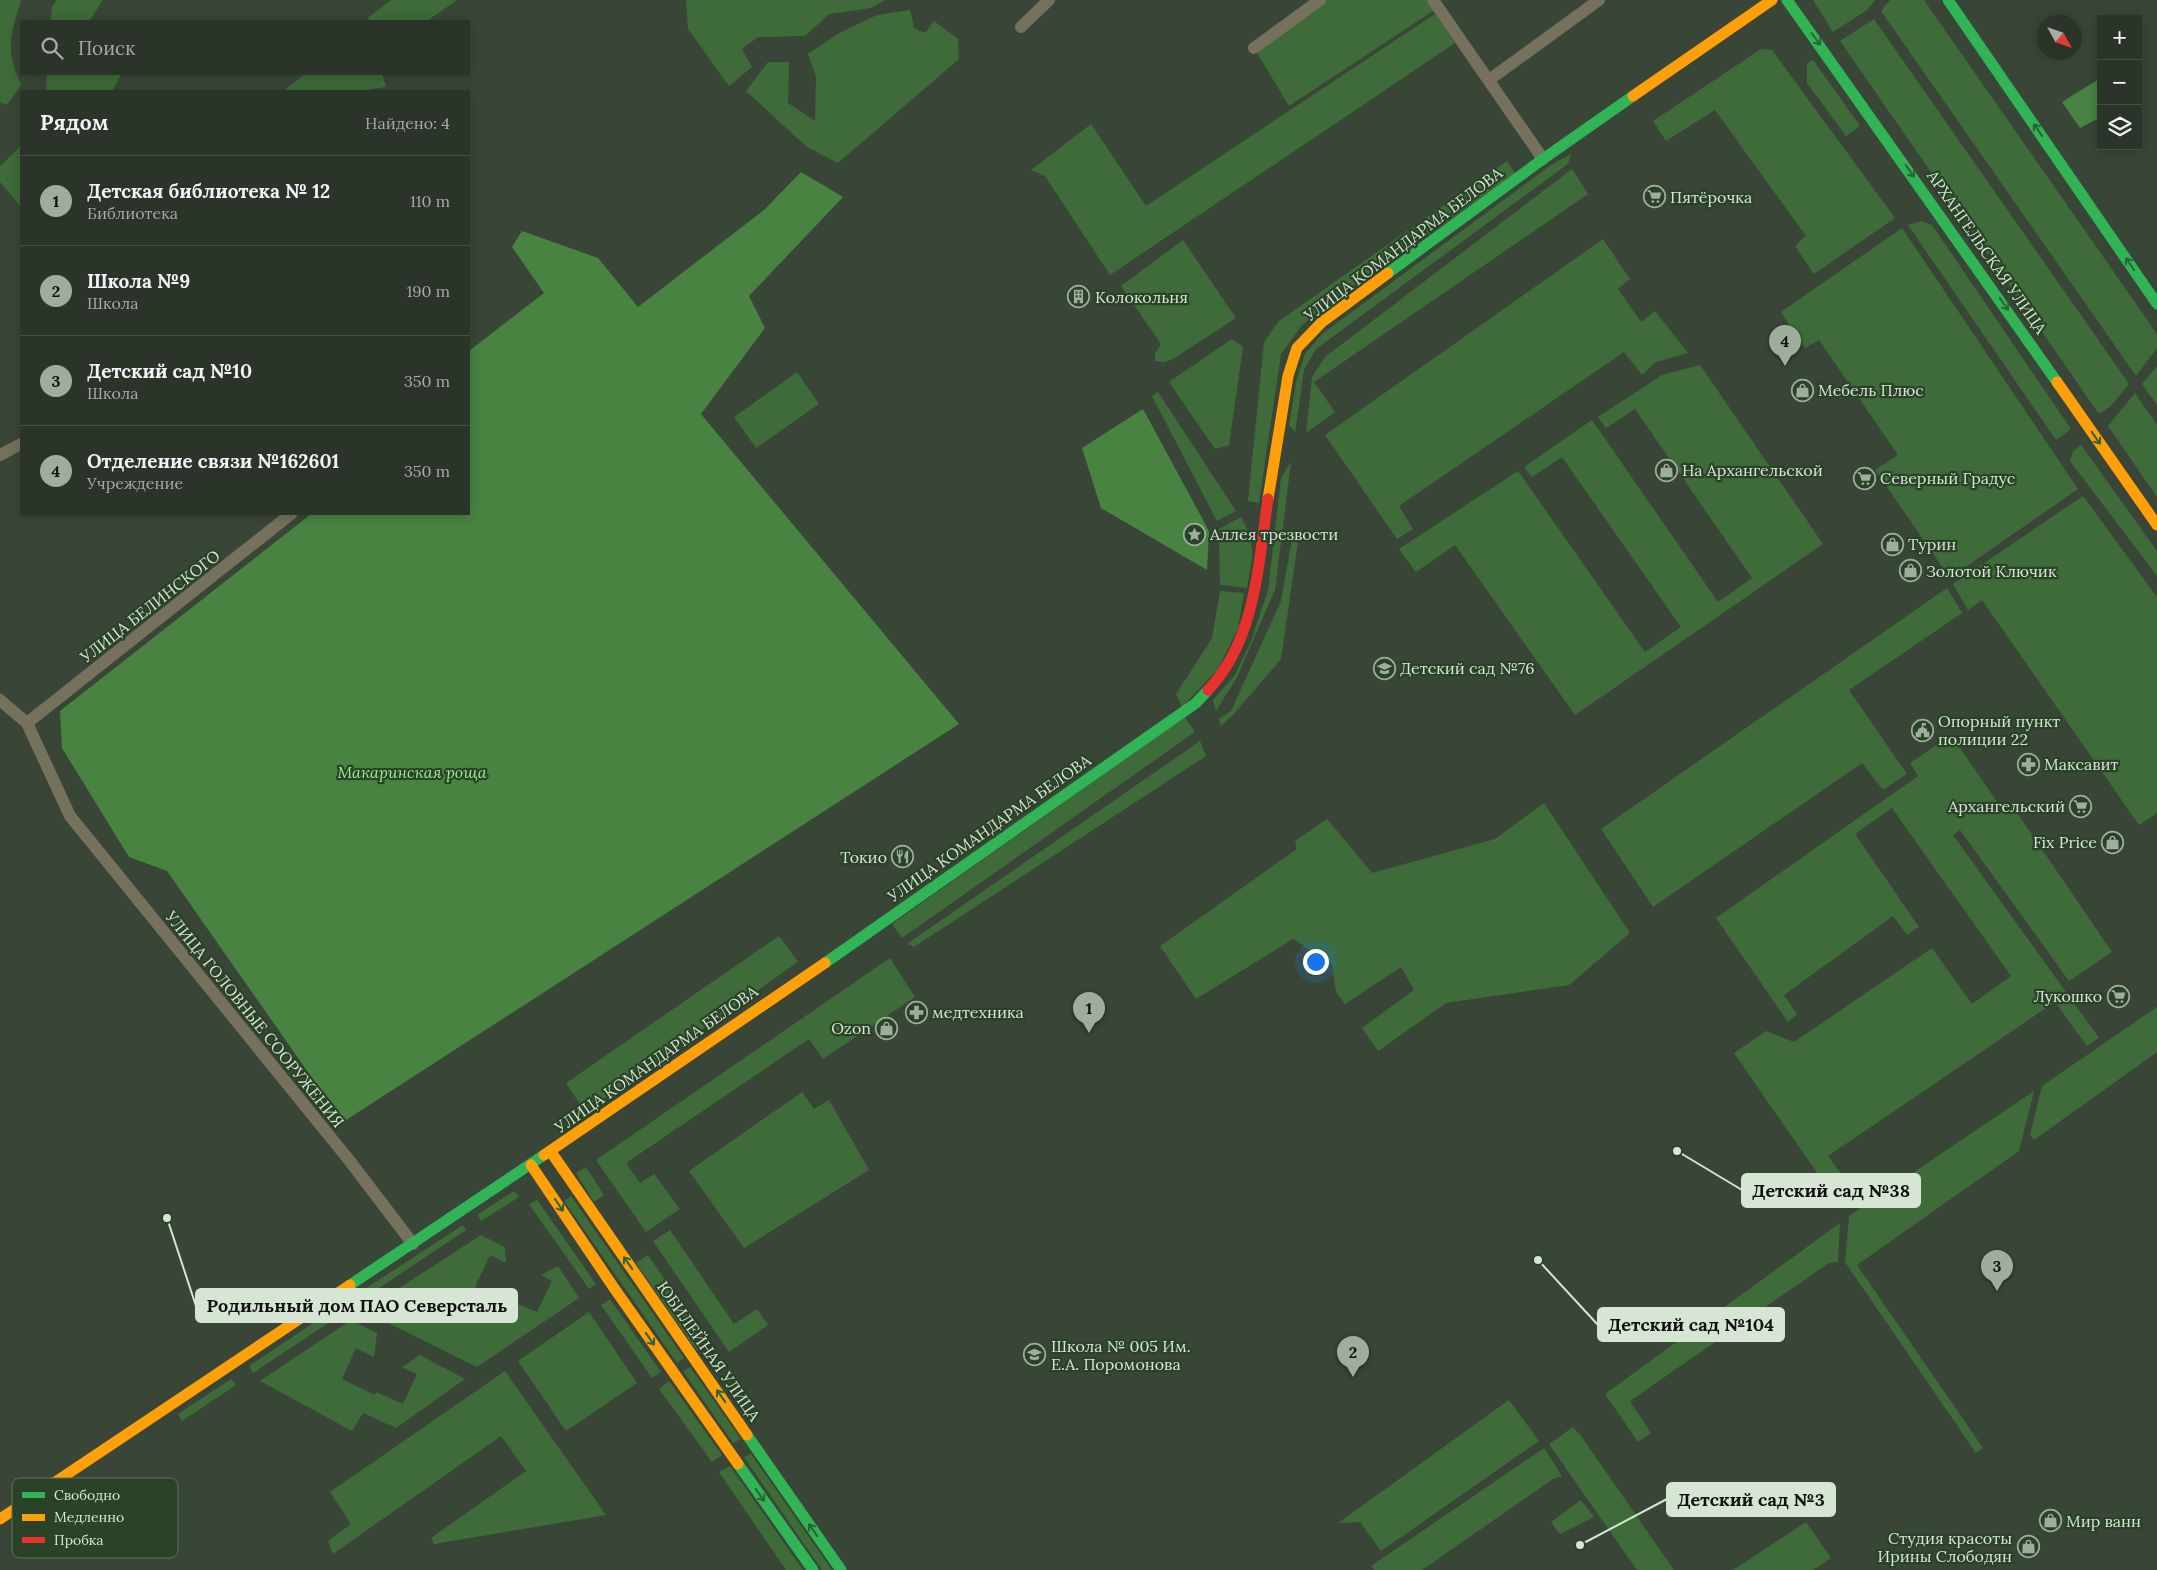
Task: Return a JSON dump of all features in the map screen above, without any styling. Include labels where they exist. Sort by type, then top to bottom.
[{"type":"main road","name":"УЛИЦА КОМАНДАРМА БЕЛОВА","points":[[62,1478],[551,1152],[970,863],[1196,704],[1233,657],[1250,614],[1288,376],[1297,348],[1322,322],[1543,159],[1772,0]]},
{"type":"main road","name":"АРХАНГЕЛЬСКАЯ УЛИЦА","points":[[1787,0],[2157,524]]},
{"type":"main road","points":[[1948,0],[2156,300]]},
{"type":"main road","name":"ЮБИЛЕЙНАЯ УЛИЦА","points":[[551,1152],[841,1570]]},
{"type":"main road","points":[[531,1165],[614,1288],[813,1570]]},
{"type":"main road","points":[[732,1455],[752,1441]]},
{"type":"main road","name":"УЛИЦА КОМАНДАРМА БЕЛОВА","points":[[0,1519],[12,1511]]},
{"type":"street","points":[[1021,27],[1048,0]]},
{"type":"street","points":[[1254,48],[1320,0]]},
{"type":"street","points":[[1489,80],[1599,0]]},
{"type":"street","points":[[1440,2],[1489,80],[1543,159]]},
{"type":"street","points":[[0,455],[20,445]]},
{"type":"street","name":"УЛИЦА БЕЛИНСКОГО","points":[[27,723],[290,515]]},
{"type":"street","points":[[0,700],[27,723]]},
{"type":"street","name":"УЛИЦА ГОЛОВНЫЕ СООРУЖЕНИЯ","points":[[27,723],[70,816],[349,1160],[413,1244]]},
{"type":"green space","points":[[0,0],[21,0],[12,33],[11,52],[21,85],[7,105],[0,102]]},
{"type":"green space","points":[[57,0],[103,0],[90,20],[51,20],[52,7]]},
{"type":"green space","points":[[391,0],[457,0],[428,20],[369,20],[368,18]]},
{"type":"green space","points":[[686,0],[885,0],[871,8],[829,14],[805,36],[758,37],[742,49],[752,67],[729,86],[688,29]]},
{"type":"green space","points":[[1320,0],[1433,0],[1439,7],[1289,106],[1254,48]]},
{"type":"green space","points":[[1813,0],[1875,0],[1867,10],[1833,32]]},
{"type":"green space","points":[[1890,0],[1924,0],[2157,334],[2157,348],[2136,376],[1881,11]]},
{"type":"green space","points":[[910,10],[914,28],[925,33],[934,21],[958,39],[959,59],[838,163],[807,147],[746,91],[768,62],[789,62],[788,103],[815,121],[816,77],[808,54],[839,33],[877,15]]},
{"type":"green space","points":[[1435,14],[1455,43],[1110,275],[1045,176],[1031,170],[1091,124],[1146,206]]},
{"type":"green space","points":[[1874,19],[2129,384],[2111,406],[2099,414],[1840,41]]},
{"type":"green space","points":[[1761,49],[1772,50],[1895,218],[1814,274],[1795,246],[1806,236],[1715,110],[1666,141],[1653,121]]},
{"type":"green space","points":[[1813,60],[1860,126],[1846,136],[1807,83],[1807,63]]},
{"type":"green space","points":[[47,75],[120,75],[113,90],[46,90]]},
{"type":"green space","points":[[304,75],[382,75],[386,87],[365,90],[284,90]]},
{"type":"green space","points":[[2097,80],[2097,119],[2080,128],[2062,102]]},
{"type":"green space","points":[[20,147],[20,206],[0,182],[0,166]]},
{"type":"green space","points":[[1571,154],[1568,164],[1316,349],[1304,370],[1295,432],[1289,425],[1296,382],[1305,354],[1322,334],[1551,165]]},
{"type":"green space","points":[[1507,161],[1515,173],[1302,325],[1281,354],[1259,503],[1248,501],[1264,342],[1279,321]]},
{"type":"green space","points":[[1572,169],[1588,194],[1314,382],[1335,412],[1306,433],[1312,377],[1325,357]]},
{"type":"green space","name":"Макаринская роща","points":[[801,172],[843,197],[749,296],[765,328],[701,414],[959,724],[343,1122],[167,871],[129,857],[62,748],[60,711],[310,515],[470,515],[470,350],[544,293],[512,247],[522,231],[598,258],[638,307],[764,210]]},
{"type":"green space","points":[[1921,221],[1932,225],[2071,429],[2056,440],[1908,225]]},
{"type":"green space","points":[[1902,228],[2078,489],[1950,578],[1875,470],[1898,455],[1819,340],[1805,348],[1781,312]]},
{"type":"green space","points":[[1603,239],[1630,279],[1618,289],[1641,322],[1655,311],[1688,353],[1656,362],[1642,375],[1624,352],[1399,506],[1413,529],[1397,539],[1325,435]]},
{"type":"green space","points":[[1183,240],[1236,318],[1173,359],[1164,362],[1155,361],[1155,354],[1161,344],[1121,286]]},
{"type":"green space","points":[[1232,339],[1243,347],[1229,445],[1215,449],[1169,382]]},
{"type":"green space","points":[[1700,365],[1823,544],[1575,715],[1455,545],[1416,572],[1399,549],[1518,471],[1645,652],[1681,627],[1562,457],[1532,477],[1524,467],[1592,420],[1718,602],[1752,578],[1635,409],[1606,428],[1598,417],[1662,375]]},
{"type":"green space","points":[[2157,366],[2157,405],[2142,384]]},
{"type":"green space","points":[[797,372],[819,404],[756,448],[734,417]]},
{"type":"green space","points":[[1158,392],[1236,511],[1217,521],[1152,396]]},
{"type":"green space","points":[[2135,393],[2157,425],[2157,497],[2108,426]]},
{"type":"green space","points":[[1143,409],[1209,531],[1207,570],[1101,508],[1082,448]]},
{"type":"green space","points":[[2081,445],[2157,551],[2157,576],[2070,461],[2073,451]]},
{"type":"green space","points":[[1291,462],[1275,590],[1237,677],[1216,711],[1213,700],[1235,675],[1251,641],[1268,590],[1281,478]]},
{"type":"green space","points":[[2083,496],[2157,597],[2157,813],[2139,825],[1982,600],[1968,610],[1953,584]]},
{"type":"green space","points":[[1241,517],[1252,544],[1252,559],[1247,588],[1220,585],[1219,529]]},
{"type":"green space","points":[[1293,534],[1299,535],[1281,659],[1233,715],[1221,726],[1219,719],[1231,711],[1281,601]]},
{"type":"green space","points":[[1947,588],[1962,613],[1849,690],[1907,774],[1883,790],[1862,763],[1653,907],[1601,829]]},
{"type":"green space","points":[[1220,591],[1244,593],[1238,628],[1218,669],[1182,707],[1176,694],[1212,638]]},
{"type":"green space","points":[[1185,717],[1195,732],[902,938],[892,924]]},
{"type":"green space","points":[[1951,735],[2002,809],[2011,804],[2112,952],[2069,981],[1960,830],[1953,835],[2099,1038],[2087,1046],[2055,1002],[1828,1156],[1847,1182],[1831,1193],[1734,1053],[1766,1031],[1794,1042],[1932,948],[1972,1004],[2011,976],[1892,808],[1855,834],[1919,927],[1907,935],[1893,916],[1784,995],[1797,1014],[1788,1022],[1716,918],[1918,776],[1910,763]]},
{"type":"green space","points":[[1200,741],[1206,756],[914,947],[907,944]]},
{"type":"green space","points":[[1544,803],[1630,933],[1569,985],[1446,1003],[1378,1051],[1362,1028],[1414,990],[1401,967],[1345,1004],[1336,992],[1332,964],[1293,939],[1196,999],[1160,946],[1297,849],[1295,841],[1327,819],[1372,873],[1495,839]]},
{"type":"green space","points":[[779,936],[798,962],[585,1112],[566,1083]]},
{"type":"green space","points":[[890,958],[915,997],[823,1059],[809,1039],[626,1163],[640,1183],[654,1174],[680,1209],[646,1232],[596,1160]]},
{"type":"green space","points":[[2157,1007],[2157,1052],[2034,1140],[2030,1135],[2042,1086]]},
{"type":"green space","points":[[2034,1091],[2019,1151],[1857,1265],[1983,1448],[1976,1453],[1845,1262],[1849,1216]]},
{"type":"green space","points":[[802,1092],[814,1109],[829,1100],[869,1170],[744,1248],[689,1171]]},
{"type":"green space","points":[[586,1167],[604,1195],[594,1202],[576,1173]]},
{"type":"green space","points":[[514,1191],[519,1197],[481,1221],[477,1215]]},
{"type":"green space","points":[[571,1196],[684,1358],[677,1363],[564,1201]]},
{"type":"green space","points":[[537,1200],[596,1284],[589,1289],[529,1204]]},
{"type":"green space","points":[[1840,1223],[1838,1262],[1829,1263],[1630,1401],[1651,1433],[1638,1442],[1605,1394]]},
{"type":"green space","points":[[463,1225],[466,1230],[352,1306],[348,1300]]},
{"type":"green space","points":[[670,1230],[734,1324],[757,1309],[768,1325],[729,1352],[653,1241]]},
{"type":"green space","points":[[481,1235],[505,1247],[506,1263],[490,1255],[475,1287],[537,1312],[552,1281],[541,1275],[558,1266],[579,1298],[477,1367],[364,1311]]},
{"type":"green space","points":[[648,1255],[709,1343],[697,1351],[636,1263]]},
{"type":"green space","points":[[610,1299],[661,1372],[652,1378],[601,1305]]},
{"type":"green space","points":[[334,1309],[339,1316],[253,1373],[249,1366]]},
{"type":"green space","points":[[589,1312],[637,1383],[566,1431],[518,1361]]},
{"type":"green space","points":[[351,1320],[377,1333],[374,1357],[356,1348],[342,1379],[375,1395],[376,1392],[403,1404],[417,1374],[402,1367],[420,1355],[465,1379],[396,1428],[363,1413],[352,1431],[260,1381]]},
{"type":"green space","points":[[690,1367],[741,1439],[733,1443],[683,1371]]},
{"type":"green space","points":[[505,1371],[606,1515],[434,1544],[431,1538],[526,1471],[501,1436],[333,1554],[328,1541],[351,1524],[330,1492]]},
{"type":"green space","points":[[231,1379],[236,1385],[182,1421],[178,1414]]},
{"type":"green space","points":[[669,1381],[722,1455],[712,1462],[659,1389]]},
{"type":"green space","points":[[1509,1400],[1539,1441],[1381,1551],[1360,1522],[1338,1523]]},
{"type":"green space","points":[[1573,1427],[1674,1570],[1637,1570],[1549,1444]]},
{"type":"green space","points":[[1544,1448],[1562,1476],[1553,1479],[1422,1570],[1374,1570],[1371,1566]]},
{"type":"green space","points":[[751,1454],[832,1570],[822,1570],[744,1457]]},
{"type":"green space","points":[[730,1466],[803,1570],[786,1570],[719,1472]]},
{"type":"green space","points":[[1581,1500],[1594,1517],[1560,1534],[1551,1522]]},
{"type":"green space","points":[[1806,1522],[1831,1558],[1813,1570],[1733,1570]]},
{"type":"traffic: fast","points":[[1787,0],[2057,382]]},
{"type":"traffic: fast","points":[[1948,0],[2157,304]]},
{"type":"traffic: fast","points":[[1388,273],[1543,159],[1633,96]]},
{"type":"traffic: fast","points":[[825,963],[1196,703],[1208,690]]},
{"type":"traffic: fast","points":[[350,1285],[544,1155]]},
{"type":"traffic: fast","points":[[747,1435],[841,1570]]},
{"type":"traffic: fast","points":[[738,1464],[813,1570]]},
{"type":"traffic: slow","points":[[1633,96],[1772,0]]},
{"type":"traffic: slow","points":[[1268,499],[1288,376],[1297,348],[1322,322],[1388,273]]},
{"type":"traffic: slow","points":[[2057,382],[2157,525]]},
{"type":"traffic: slow","points":[[544,1155],[825,963]]},
{"type":"traffic: slow","points":[[551,1152],[747,1435]]},
{"type":"traffic: slow","points":[[531,1165],[614,1288],[738,1464]]},
{"type":"traffic: slow","points":[[61,1478],[350,1285]]},
{"type":"traffic: slow","points":[[0,1519],[12,1511]]},
{"type":"traffic: jam","points":[[1208,690],[1224,670],[1236,648],[1245,625],[1257,575],[1268,499]]},
{"type":"place","name":"Пятёрочка","points":[[1654,197]]},
{"type":"place","name":"Колокольня","points":[[1079,297]]},
{"type":"place","name":"Отделение связи №162601","points":[[1785,366]]},
{"type":"place","name":"Мебель Плюс","points":[[1802,390]]},
{"type":"place","name":"На Архангельской","points":[[1666,470]]},
{"type":"place","name":"Северный Градус","points":[[1864,478]]},
{"type":"place","name":"Аллея трезвости","points":[[1194,534]]},
{"type":"place","name":"Турин","points":[[1892,544]]},
{"type":"place","name":"Золотой Ключик","points":[[1910,571]]},
{"type":"place","name":"Детский сад №76","points":[[1384,668]]},
{"type":"place","name":"Опорный пункт полиции 22","points":[[1922,730]]},
{"type":"place","name":"Максавит","points":[[2028,764]]},
{"type":"place","name":"Архангельский","points":[[2081,806]]},
{"type":"place","name":"Fix Price","points":[[2113,842]]},
{"type":"place","name":"Токио","points":[[903,857]]},
{"type":"place","name":"Лукошко","points":[[2118,996]]},
{"type":"place","name":"медтехника","points":[[916,1012]]},
{"type":"place","name":"Ozon","points":[[887,1028]]},
{"type":"place","name":"Детская библиотека № 12","points":[[1089,1033]]},
{"type":"place","name":"Детский сад №38","points":[[1677,1151]]},
{"type":"place","name":"Родильный дом ПАО Северсталь","points":[[167,1218]]},
{"type":"place","name":"Детский сад №104","points":[[1538,1260]]},
{"type":"place","name":"Детский сад №10","points":[[1997,1291]]},
{"type":"place","name":"Школа № 005 Им. Е.А. Поромонова","points":[[1035,1355]]},
{"type":"place","name":"Школа №9","points":[[1353,1377]]},
{"type":"place","name":"Мир ванн","points":[[2050,1521]]},
{"type":"place","name":"Детский сад №3","points":[[1580,1545]]},
{"type":"place","name":"Студия красоты Ирины Слободян","points":[[2028,1547]]}]
